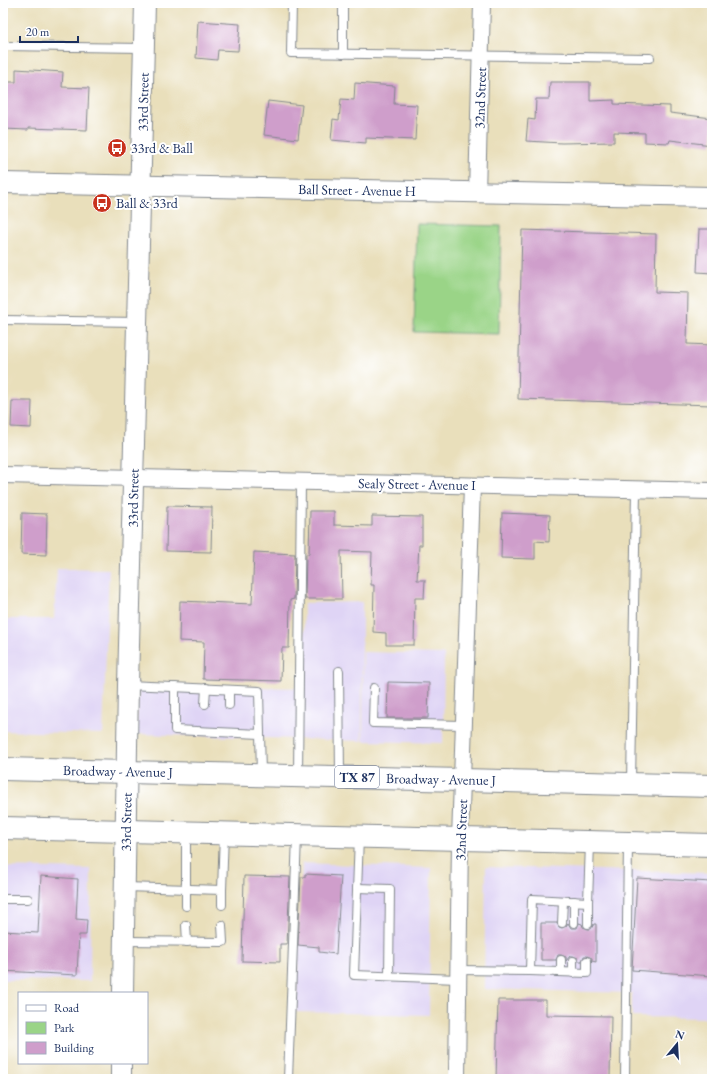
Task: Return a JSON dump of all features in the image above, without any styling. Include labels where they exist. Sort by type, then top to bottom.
[{"type":"main road","name":"Broadway - Avenue J","points":[[3,769],[712,786]]},
{"type":"main road","points":[[3,828],[712,845]]},
{"type":"street","name":"33rd Street","points":[[122,992],[133,478],[146,3]]},
{"type":"street","name":"32nd Street","points":[[477,192],[482,3]]},
{"type":"street","name":"Ball Street - Avenue H","points":[[3,183],[712,197]]},
{"type":"street","name":"Sealy Street - Avenue I","points":[[3,474],[712,491]]},
{"type":"street","name":"32nd Street","points":[[457,1079],[460,839],[472,486]]},
{"type":"street","points":[[121,1064],[121,1079]]},
{"type":"lane","points":[[292,3],[291,53],[650,58]]},
{"type":"lane","points":[[343,3],[343,54]]},
{"type":"lane","points":[[3,46],[144,48]]},
{"type":"lane","points":[[3,320],[138,322]]},
{"type":"lane","points":[[298,776],[301,482]]},
{"type":"lane","points":[[630,784],[636,490]]},
{"type":"lane","points":[[339,671],[340,777]]},
{"type":"lane","points":[[128,685],[259,691],[261,775]]},
{"type":"lane","points":[[175,687],[175,730],[229,730],[260,734]]},
{"type":"lane","points":[[205,704],[206,688]]},
{"type":"lane","points":[[374,688],[373,723],[464,725]]},
{"type":"lane","points":[[228,690],[229,705]]},
{"type":"lane","points":[[186,832],[186,906]]},
{"type":"lane","points":[[222,905],[224,833]]},
{"type":"lane","points":[[288,1079],[297,835]]},
{"type":"lane","points":[[359,836],[354,975],[389,976],[530,971],[587,973],[587,961]]},
{"type":"lane","points":[[588,924],[590,842]]},
{"type":"lane","points":[[625,1079],[628,843]]},
{"type":"lane","points":[[125,887],[222,890]]},
{"type":"lane","points":[[357,888],[390,889],[389,976]]},
{"type":"lane","points":[[3,899],[28,899]]},
{"type":"lane","points":[[530,971],[532,899],[588,902]]},
{"type":"lane","points":[[562,923],[563,900]]},
{"type":"lane","points":[[574,901],[574,923]]},
{"type":"lane","points":[[186,925],[187,942]]},
{"type":"lane","points":[[124,941],[223,942],[222,925]]},
{"type":"lane","points":[[561,960],[561,972]]},
{"type":"lane","points":[[573,961],[573,973]]},
{"type":"shaded area","points":[[57,568],[109,569],[103,734],[3,731],[3,619],[54,619]]},
{"type":"shaded area","points":[[362,602],[362,741],[136,734],[139,685],[304,688],[304,603]]},
{"type":"shaded area","points":[[363,652],[444,654],[443,743],[363,741]]},
{"type":"shaded area","points":[[302,863],[431,868],[429,1015],[296,1012]]},
{"type":"shaded area","points":[[3,867],[91,869],[90,981],[3,980]]},
{"type":"shaded area","points":[[486,867],[712,873],[712,1018],[632,1017],[632,993],[484,989]]},
{"type":"green space","points":[[417,224],[501,226],[499,334],[414,332]]},
{"type":"building","points":[[198,21],[240,24],[238,51],[218,50],[217,60],[196,58]]},
{"type":"building","points":[[16,69],[63,72],[62,87],[89,88],[87,130],[28,128],[28,130],[3,129],[3,82],[16,82]]},
{"type":"building","points":[[550,82],[590,82],[590,101],[614,100],[614,104],[670,106],[670,113],[712,118],[712,145],[670,140],[669,143],[645,142],[645,133],[614,132],[614,142],[562,143],[526,141],[528,119],[535,120],[536,99],[549,99]]},
{"type":"building","points":[[355,83],[395,86],[394,104],[417,105],[415,140],[366,138],[366,143],[331,140],[333,119],[339,120],[341,99],[354,100]]},
{"type":"building","points":[[268,101],[302,105],[298,139],[264,135]]},
{"type":"building","points":[[699,229],[712,229],[712,273],[697,272]]},
{"type":"building","points":[[522,230],[656,234],[655,292],[688,293],[687,344],[712,345],[712,405],[518,399]]},
{"type":"building","points":[[12,401],[32,401],[31,428],[11,427]]},
{"type":"building","points":[[167,506],[212,507],[211,552],[166,551]]},
{"type":"building","points":[[310,511],[334,511],[334,525],[372,526],[372,516],[422,517],[422,545],[419,545],[417,580],[425,580],[424,598],[415,598],[414,645],[386,645],[386,633],[373,632],[374,585],[371,585],[372,552],[341,551],[342,599],[305,599],[306,554],[309,554]]},
{"type":"building","points":[[22,513],[47,514],[46,555],[21,554]]},
{"type":"building","points":[[502,513],[550,515],[549,542],[535,541],[535,559],[501,558]]},
{"type":"building","points":[[254,552],[295,554],[294,599],[290,600],[289,648],[282,648],[281,681],[203,679],[204,642],[179,641],[180,601],[252,604]]},
{"type":"building","points":[[388,682],[429,683],[428,718],[387,718]]},
{"type":"building","points":[[305,874],[341,876],[336,954],[319,952],[319,947],[298,945],[301,877],[305,877]]},
{"type":"building","points":[[41,876],[78,879],[76,919],[87,920],[86,935],[79,935],[77,975],[3,971],[3,931],[38,933]]},
{"type":"building","points":[[244,876],[290,877],[287,944],[280,944],[280,962],[242,961]]},
{"type":"building","points":[[637,878],[712,882],[712,976],[632,970]]},
{"type":"building","points":[[541,923],[557,923],[559,927],[562,928],[568,923],[571,928],[577,928],[579,923],[588,929],[591,929],[594,924],[596,924],[596,962],[592,961],[592,958],[587,956],[584,956],[582,961],[578,961],[578,958],[570,956],[566,961],[566,957],[561,955],[558,955],[556,960],[541,960]]},
{"type":"building","points":[[498,1000],[546,1000],[546,1015],[611,1016],[610,1079],[496,1079]]},
{"type":"place","name":"33rd & Ball","points":[[117,148]]},
{"type":"place","name":"Ball & 33rd","points":[[102,203]]}]
